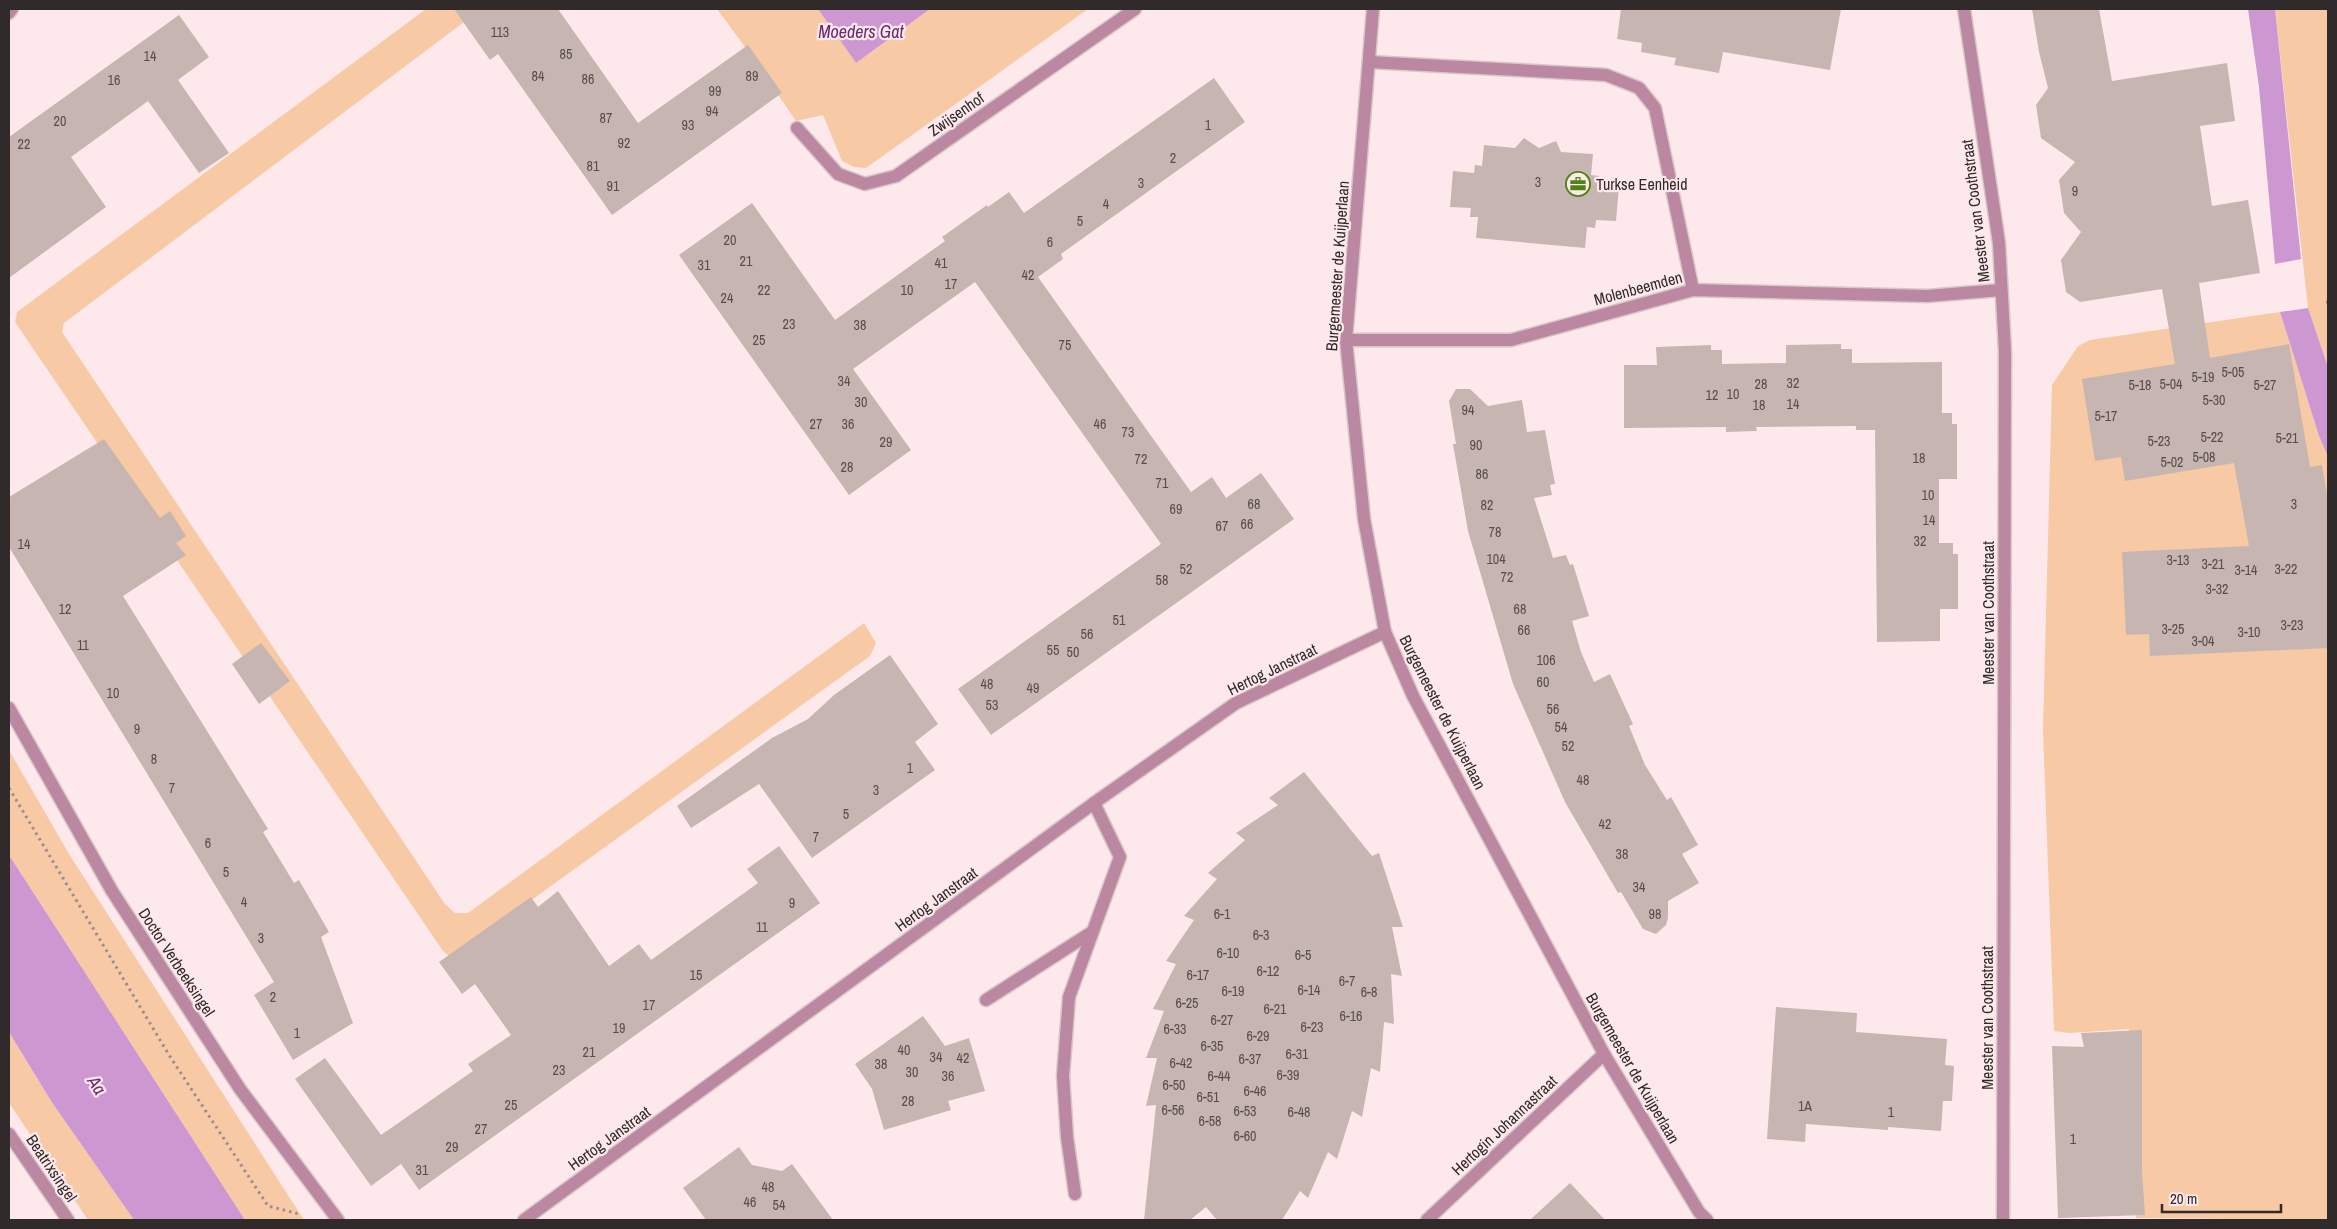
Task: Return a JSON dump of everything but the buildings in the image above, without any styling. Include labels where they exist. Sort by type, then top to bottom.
[{"type":"street","points":[[9,13],[12,9]]},
{"type":"street","name":"Zwijsenhof","points":[[797,128],[838,174],[865,184],[896,176],[1134,9]]},
{"type":"street","name":"Burgemeester de Kuijperlaan","points":[[1373,9],[1346,340],[1364,519],[1385,632],[1414,696],[1604,1054],[1699,1212],[1707,1220]]},
{"type":"street","name":"Meester van Coothstraat","points":[[1964,9],[1999,243],[2005,351],[2003,1220]]},
{"type":"street","points":[[1369,62],[1606,75],[1639,88],[1655,108],[1692,290]]},
{"type":"street","name":"Molenbeemden","points":[[1346,340],[1511,340],[1692,290],[1927,296],[2001,290]]},
{"type":"street","name":"Hertog Janstraat","points":[[532,1218],[1094,803],[1236,703],[1385,632]]},
{"type":"street","name":"Doctor Verbeeksingel","points":[[9,708],[112,890],[240,1090],[338,1220]]},
{"type":"street","points":[[1075,1194],[1067,1136],[1064,1066],[1069,997],[1120,857],[1094,803]]},
{"type":"street","points":[[986,1000],[1092,932]]},
{"type":"street","name":"Hertogin Johannastraat","points":[[1427,1220],[1604,1054]]},
{"type":"street","name":"Beatrixsingel","points":[[9,1134],[68,1220]]},
{"type":"path","points":[[9,788],[168,1055],[268,1206],[304,1216]]},
{"type":"shaded area","points":[[426,9],[460,9],[468,19],[64,323],[62,332],[445,904],[455,913],[468,913],[864,623],[876,643],[870,656],[451,958],[443,951],[15,322],[17,312]]},
{"type":"shaded area","points":[[717,9],[818,9],[856,63],[930,9],[1088,9],[866,168],[854,167],[842,161],[823,115],[796,121]]},
{"type":"shaded area","points":[[2275,9],[2328,9],[2328,367],[2308,308]]},
{"type":"shaded area","points":[[2280,312],[2319,436],[2328,457],[2328,1220],[2136,1218],[2129,1029],[2069,1033],[2054,1031],[2043,729],[2052,385],[2078,346],[2090,340]]},
{"type":"shaded area","points":[[9,750],[69,854],[304,1220],[245,1220],[9,855]]},
{"type":"shaded area","points":[[9,1032],[51,1101],[134,1220],[88,1220],[9,1103]]},
{"type":"water","name":"Moeders Gat","points":[[818,9],[930,9],[856,63]]},
{"type":"water","points":[[2248,9],[2275,9],[2301,259],[2275,264],[2259,87]]},
{"type":"water","points":[[2308,308],[2328,367],[2328,457],[2319,436],[2280,312]]},
{"type":"water","name":"Aa","points":[[9,855],[245,1220],[134,1220],[51,1101],[9,1032]]},
{"type":"place","name":"Turkse Eenheid","points":[[1578,184]]}]
